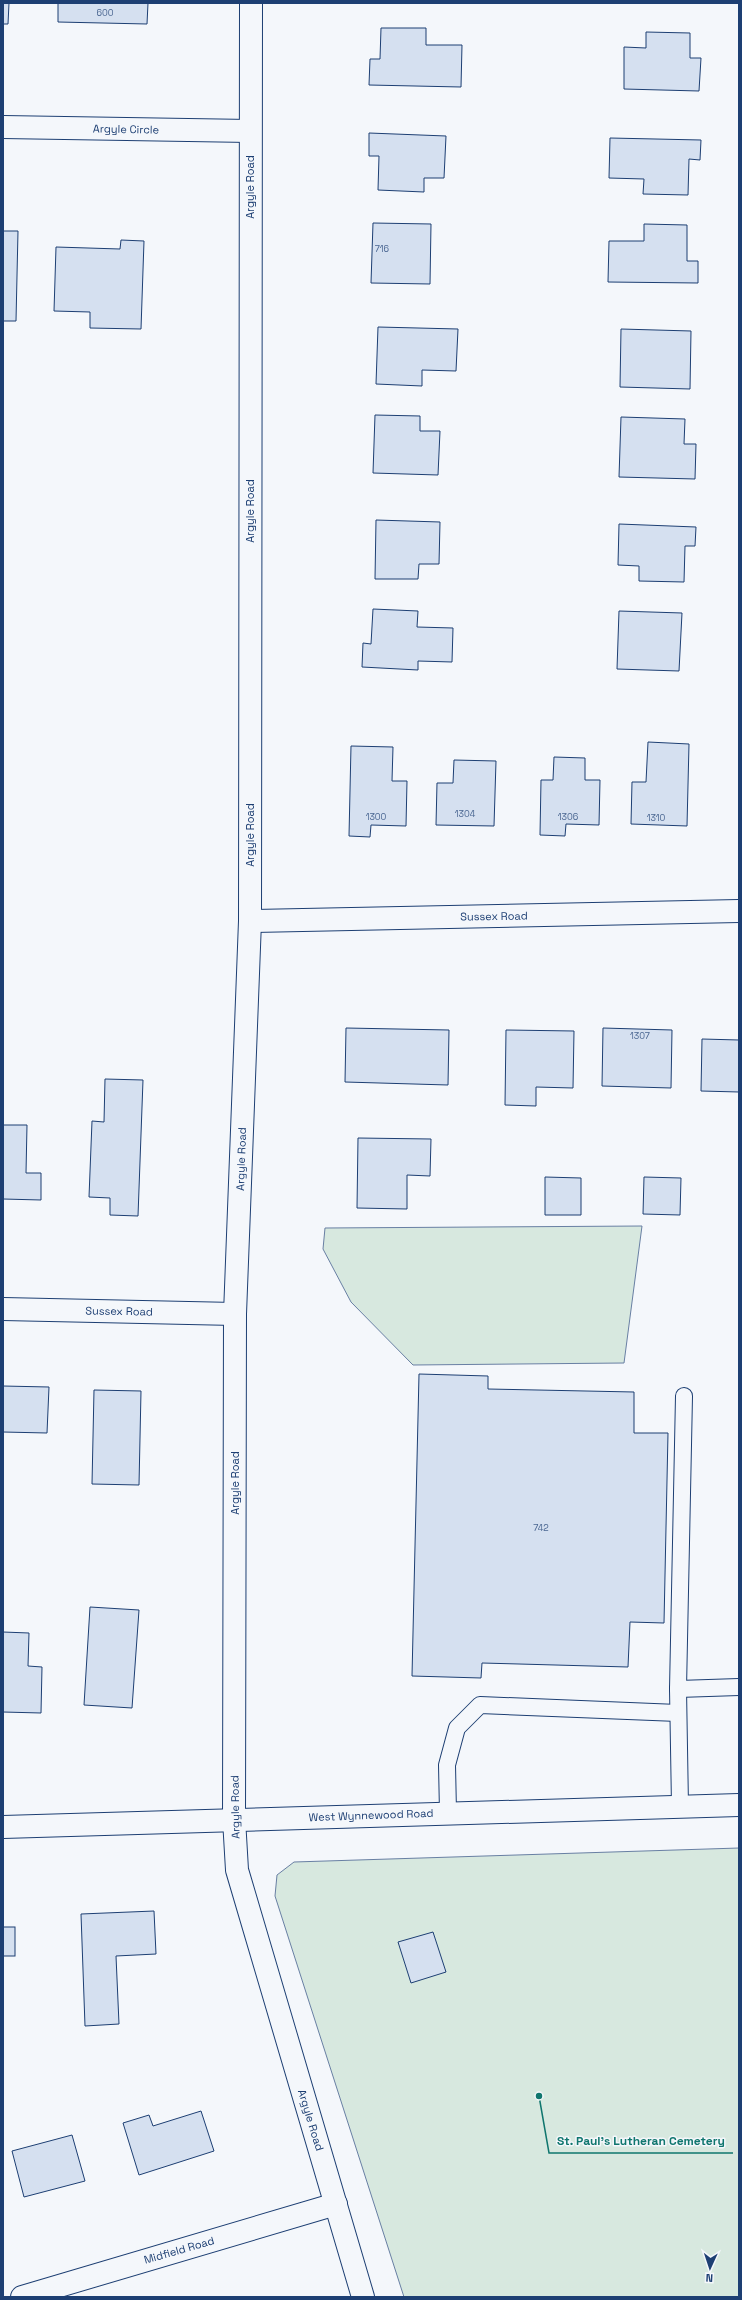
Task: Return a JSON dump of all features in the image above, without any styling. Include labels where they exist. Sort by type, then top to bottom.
[{"type":"street","name":"Argyle Road","points":[[251,3],[250,921],[235,1314],[234,1819],[237,1870],[363,2297]]},
{"type":"street","name":"Argyle Circle","points":[[3,127],[250,131]]},
{"type":"street","name":"Sussex Road","points":[[250,921],[739,911]]},
{"type":"street","name":"Sussex Road","points":[[3,1309],[235,1314]]},
{"type":"street","name":"West Wynnewood Road","points":[[3,1827],[739,1804]]},
{"type":"street","name":"Midfield Road","points":[[22,2297],[336,2204]]},
{"type":"lane","points":[[680,1806],[678,1689],[684,1396]]},
{"type":"lane","points":[[678,1689],[739,1687]]},
{"type":"lane","points":[[448,1812],[447,1765],[457,1728],[480,1705],[678,1713]]},
{"type":"shaded area","points":[[642,1226],[624,1363],[413,1365],[351,1302],[323,1249],[325,1228]]},
{"type":"shaded area","points":[[739,1848],[739,2297],[404,2297],[275,1896],[277,1875],[294,1862]]},
{"type":"building","points":[[3,3],[9,3],[8,24],[3,24]]},
{"type":"building","points":[[58,3],[148,3],[147,24],[58,22]]},
{"type":"building","points":[[381,28],[426,28],[426,45],[462,45],[461,87],[369,85],[370,59],[380,59]]},
{"type":"building","points":[[646,32],[690,33],[690,58],[701,58],[699,91],[624,89],[624,47],[646,48]]},
{"type":"building","points":[[369,133],[446,136],[444,178],[424,178],[424,192],[378,190],[379,156],[369,156]]},
{"type":"building","points":[[610,138],[701,140],[700,160],[689,159],[688,195],[643,194],[644,179],[609,178]]},
{"type":"building","points":[[373,223],[431,224],[430,284],[371,283]]},
{"type":"building","points":[[644,224],[687,225],[687,261],[698,261],[698,283],[608,282],[609,241],[644,241]]},
{"type":"building","points":[[3,231],[18,231],[16,321],[3,321]]},
{"type":"building","points":[[121,240],[144,241],[141,329],[90,328],[90,312],[54,311],[56,247],[120,249]]},
{"type":"building","points":[[378,327],[458,329],[456,371],[422,370],[422,386],[376,384]]},
{"type":"building","points":[[621,329],[691,331],[690,389],[620,387]]},
{"type":"building","points":[[375,415],[420,416],[420,431],[440,431],[438,475],[373,473]]},
{"type":"building","points":[[621,417],[685,419],[684,444],[696,444],[695,479],[619,477]]},
{"type":"building","points":[[376,520],[440,522],[439,564],[419,564],[418,579],[375,579]]},
{"type":"building","points":[[619,524],[696,527],[695,546],[685,546],[684,582],[639,581],[639,566],[618,565]]},
{"type":"building","points":[[373,609],[418,611],[417,627],[453,628],[452,662],[418,661],[418,670],[362,667],[363,643],[371,644]]},
{"type":"building","points":[[619,611],[682,613],[679,671],[617,669]]},
{"type":"building","points":[[648,742],[689,744],[687,826],[631,824],[632,782],[646,782]]},
{"type":"building","points":[[351,746],[393,747],[392,781],[407,781],[406,826],[371,825],[370,837],[349,836]]},
{"type":"building","points":[[554,757],[585,758],[585,780],[600,780],[599,825],[566,824],[565,836],[540,835],[541,780],[553,780]]},
{"type":"building","points":[[454,760],[496,761],[494,826],[436,825],[437,783],[453,783]]},
{"type":"building","points":[[346,1028],[449,1030],[448,1085],[345,1082]]},
{"type":"building","points":[[603,1028],[672,1030],[671,1088],[602,1086]]},
{"type":"building","points":[[506,1030],[574,1031],[573,1088],[536,1087],[536,1106],[505,1105]]},
{"type":"building","points":[[702,1039],[739,1040],[739,1092],[701,1091]]},
{"type":"building","points":[[105,1079],[143,1080],[138,1216],[110,1215],[110,1198],[89,1197],[92,1121],[104,1122]]},
{"type":"building","points":[[3,1125],[27,1125],[26,1173],[41,1173],[41,1200],[3,1199]]},
{"type":"building","points":[[358,1138],[431,1139],[430,1176],[407,1175],[407,1209],[357,1208]]},
{"type":"building","points":[[545,1177],[581,1178],[581,1215],[545,1215]]},
{"type":"building","points":[[644,1177],[681,1178],[680,1215],[643,1214]]},
{"type":"building","points":[[419,1374],[488,1376],[488,1389],[634,1392],[634,1433],[668,1433],[664,1623],[630,1622],[628,1667],[482,1663],[481,1678],[412,1676]]},
{"type":"building","points":[[3,1386],[49,1387],[47,1433],[3,1432]]},
{"type":"building","points":[[94,1390],[141,1391],[139,1485],[92,1484]]},
{"type":"building","points":[[90,1607],[139,1610],[132,1708],[84,1705]]},
{"type":"building","points":[[3,1632],[29,1633],[28,1666],[42,1667],[41,1713],[3,1712]]},
{"type":"building","points":[[154,1911],[156,1954],[116,1956],[119,2024],[85,2026],[81,1914]]},
{"type":"building","points":[[3,1927],[15,1927],[15,1956],[3,1956]]},
{"type":"building","points":[[433,1932],[446,1972],[411,1983],[398,1942]]},
{"type":"building","points":[[201,2111],[214,2151],[139,2175],[123,2123],[149,2115],[153,2126]]},
{"type":"building","points":[[72,2135],[85,2181],[24,2197],[12,2151]]},
{"type":"place","name":"St. Paul's Lutheran Cemetery","points":[[539,2096]]}]
